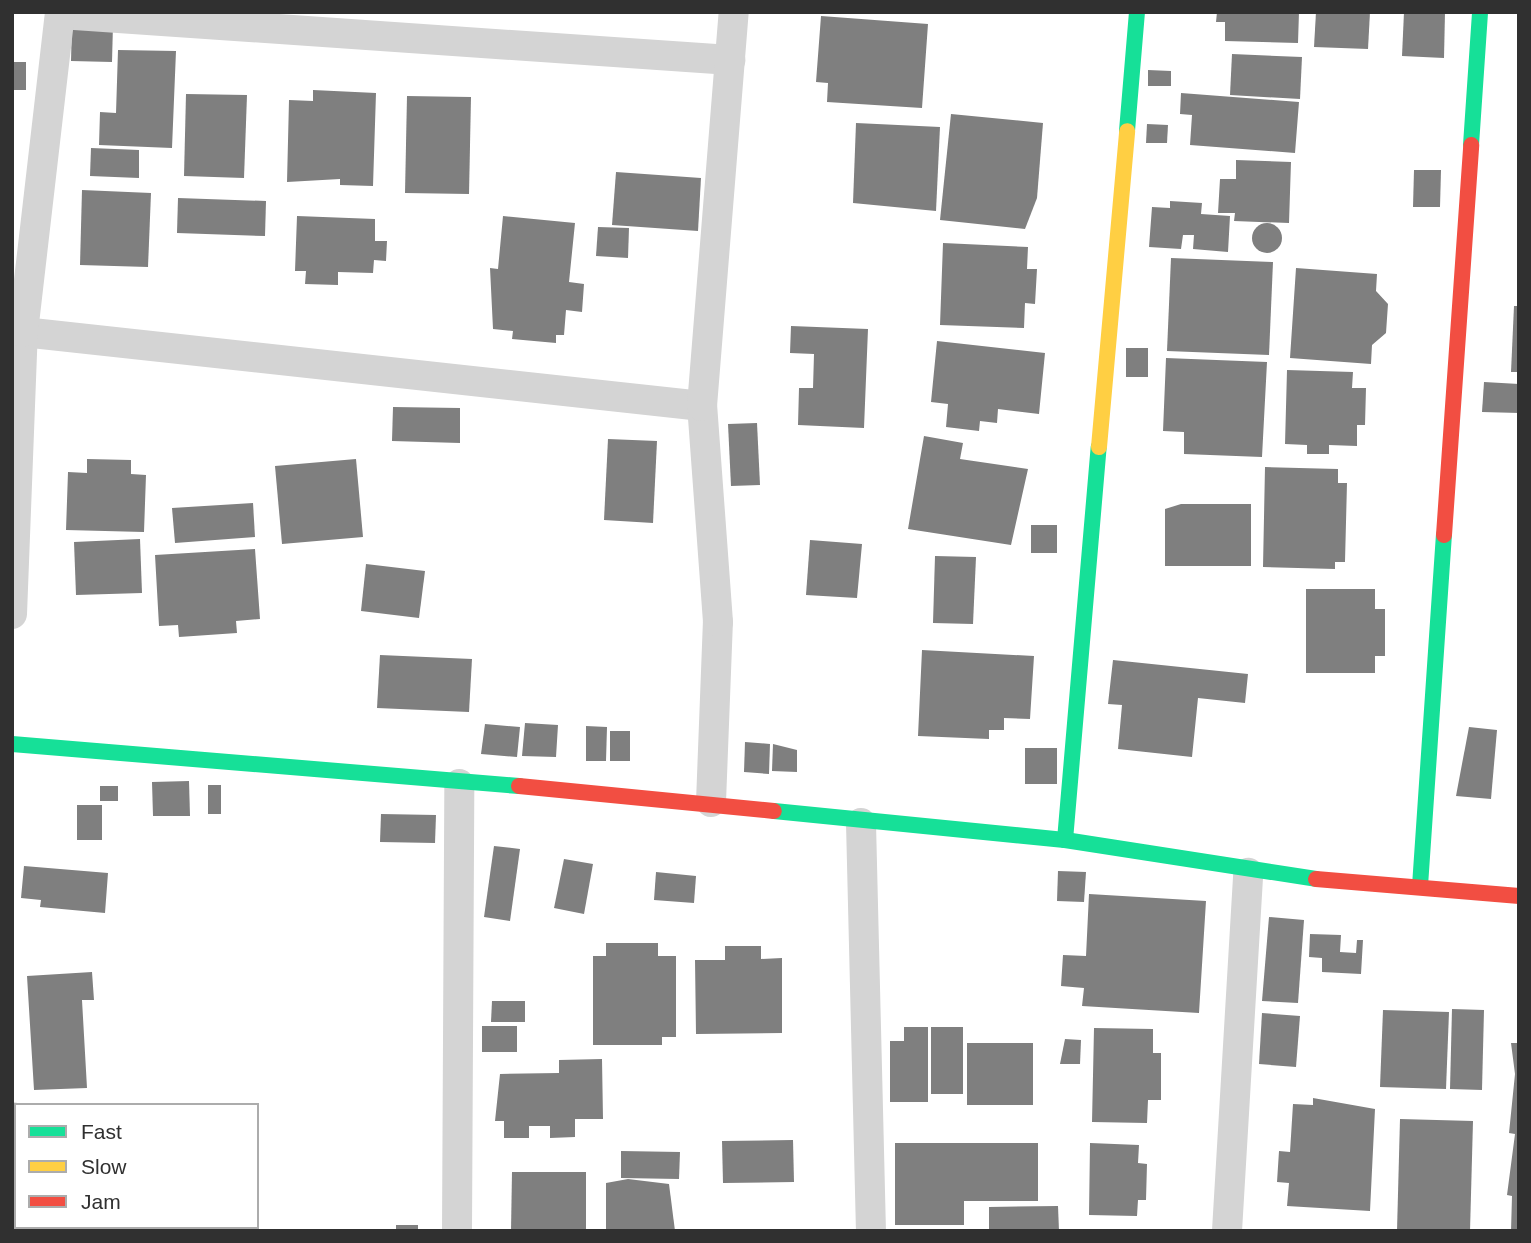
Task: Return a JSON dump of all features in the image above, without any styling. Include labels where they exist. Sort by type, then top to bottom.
[{"type":"street","points":[[711,802],[718,622],[702,406],[734,12]]},
{"type":"street","points":[[1066,839],[1137,12]]},
{"type":"street","points":[[1420,886],[1480,12]]},
{"type":"street","points":[[12,614],[23,332],[60,13],[730,60]]},
{"type":"street","points":[[23,332],[702,406]]},
{"type":"street","points":[[12,744],[458,784],[711,802],[861,823],[1066,839],[1248,873],[1519,896]]},
{"type":"street","points":[[457,1231],[458,784]]},
{"type":"street","points":[[861,823],[871,1231]]},
{"type":"street","points":[[1227,1231],[1248,873]]},
{"type":"building","points":[[1217,12],[1299,12],[1298,43],[1225,41],[1225,22],[1216,22]]},
{"type":"building","points":[[1316,12],[1370,12],[1368,49],[1314,47]]},
{"type":"building","points":[[1404,12],[1445,12],[1444,58],[1402,56]]},
{"type":"building","points":[[821,16],[928,24],[922,108],[827,102],[828,83],[816,82]]},
{"type":"building","points":[[72,23],[113,24],[112,62],[71,61]]},
{"type":"building","points":[[118,50],[176,51],[172,148],[99,145],[100,112],[116,113]]},
{"type":"building","points":[[1232,54],[1302,57],[1300,99],[1230,95]]},
{"type":"building","points":[[12,62],[26,62],[26,90],[12,90]]},
{"type":"building","points":[[1148,70],[1171,71],[1171,86],[1148,86]]},
{"type":"building","points":[[313,90],[376,93],[373,186],[340,185],[340,179],[287,182],[289,100],[313,101]]},
{"type":"building","points":[[1181,93],[1299,102],[1295,153],[1190,145],[1192,115],[1180,114]]},
{"type":"building","points":[[186,94],[247,95],[244,178],[184,176]]},
{"type":"building","points":[[407,96],[471,97],[469,194],[405,193]]},
{"type":"building","points":[[951,114],[1043,123],[1037,198],[1025,229],[940,220]]},
{"type":"building","points":[[856,123],[940,127],[936,211],[853,203]]},
{"type":"building","points":[[1147,124],[1168,125],[1167,143],[1146,143]]},
{"type":"building","points":[[91,148],[139,150],[139,178],[90,176]]},
{"type":"building","points":[[1236,160],[1291,162],[1289,223],[1234,221],[1235,213],[1218,213],[1220,179],[1236,179]]},
{"type":"building","points":[[1414,170],[1441,170],[1440,207],[1413,207]]},
{"type":"building","points":[[616,172],[701,178],[698,231],[612,225]]},
{"type":"building","points":[[82,190],[151,193],[148,267],[80,265]]},
{"type":"building","points":[[178,198],[266,201],[265,236],[177,233]]},
{"type":"building","points":[[1170,201],[1202,203],[1201,214],[1230,216],[1228,252],[1193,249],[1194,235],[1183,235],[1181,249],[1149,247],[1152,207],[1170,208]]},
{"type":"building","points":[[297,216],[375,219],[375,241],[387,241],[386,261],[374,260],[373,273],[338,272],[338,285],[305,284],[306,271],[295,271]]},
{"type":"building","points":[[503,216],[575,223],[569,282],[584,284],[582,312],[566,310],[564,335],[556,335],[556,343],[512,339],[513,331],[493,329],[490,268],[498,269]]},
{"type":"building","points":[[1267,223],[1278,227],[1282,238],[1278,249],[1267,253],[1256,249],[1252,238],[1256,227]]},
{"type":"building","points":[[598,227],[629,228],[628,258],[596,256]]},
{"type":"building","points":[[943,243],[1028,247],[1027,269],[1037,269],[1035,304],[1025,303],[1024,328],[940,325]]},
{"type":"building","points":[[1171,258],[1273,262],[1269,355],[1167,351]]},
{"type":"building","points":[[1296,268],[1377,274],[1376,291],[1388,304],[1386,333],[1372,345],[1371,364],[1290,358]]},
{"type":"building","points":[[1514,306],[1519,306],[1519,372],[1511,372]]},
{"type":"building","points":[[791,326],[868,329],[864,428],[798,425],[799,388],[813,388],[814,354],[790,353]]},
{"type":"building","points":[[937,341],[1045,353],[1039,414],[998,409],[997,423],[980,421],[979,431],[946,427],[948,404],[931,402]]},
{"type":"building","points":[[1126,348],[1148,348],[1148,377],[1126,377]]},
{"type":"building","points":[[1166,358],[1267,362],[1262,457],[1184,454],[1184,432],[1163,431]]},
{"type":"building","points":[[1287,370],[1353,372],[1352,388],[1366,388],[1365,425],[1357,425],[1357,446],[1329,445],[1329,454],[1307,454],[1307,445],[1285,444]]},
{"type":"building","points":[[1484,382],[1519,384],[1519,413],[1482,412]]},
{"type":"building","points":[[393,407],[460,408],[460,443],[392,441]]},
{"type":"building","points":[[757,423],[760,485],[731,486],[728,424]]},
{"type":"building","points":[[924,436],[963,443],[960,459],[1028,469],[1011,545],[908,529]]},
{"type":"building","points":[[608,439],[657,441],[653,523],[604,520]]},
{"type":"building","points":[[87,459],[131,460],[131,474],[146,475],[144,532],[66,530],[68,472],[87,473]]},
{"type":"building","points":[[356,459],[363,537],[282,544],[275,466]]},
{"type":"building","points":[[1265,467],[1338,469],[1338,483],[1347,483],[1345,562],[1335,562],[1335,569],[1263,567]]},
{"type":"building","points":[[253,503],[255,537],[175,543],[172,508]]},
{"type":"building","points":[[1181,504],[1251,504],[1251,566],[1165,566],[1165,509]]},
{"type":"building","points":[[1031,525],[1057,525],[1057,553],[1031,553]]},
{"type":"building","points":[[140,539],[142,593],[76,595],[74,542]]},
{"type":"building","points":[[810,540],[862,544],[857,598],[806,595]]},
{"type":"building","points":[[255,549],[260,619],[236,621],[237,633],[179,637],[178,625],[159,626],[155,555]]},
{"type":"building","points":[[935,556],[976,557],[973,624],[933,623]]},
{"type":"building","points":[[366,564],[425,571],[419,618],[361,611]]},
{"type":"building","points":[[1306,589],[1375,589],[1375,609],[1385,609],[1385,656],[1375,656],[1375,673],[1306,673]]},
{"type":"building","points":[[922,650],[1034,656],[1030,719],[1004,718],[1004,730],[989,730],[989,739],[918,736]]},
{"type":"building","points":[[380,655],[472,659],[469,712],[377,708]]},
{"type":"building","points":[[1113,660],[1248,674],[1245,703],[1198,698],[1192,757],[1118,749],[1122,705],[1108,704]]},
{"type":"building","points":[[525,723],[558,725],[556,757],[522,756]]},
{"type":"building","points":[[485,724],[520,727],[517,757],[481,754]]},
{"type":"building","points":[[586,726],[607,727],[606,761],[586,761]]},
{"type":"building","points":[[1469,727],[1497,730],[1491,799],[1456,796]]},
{"type":"building","points":[[610,731],[630,731],[630,761],[610,761]]},
{"type":"building","points":[[745,742],[770,744],[769,774],[744,772]]},
{"type":"building","points":[[773,744],[797,750],[797,772],[772,771]]},
{"type":"building","points":[[1025,748],[1057,748],[1057,784],[1025,784]]},
{"type":"building","points":[[189,781],[190,816],[153,816],[152,782]]},
{"type":"building","points":[[208,785],[221,785],[221,814],[208,814]]},
{"type":"building","points":[[100,786],[118,786],[118,801],[100,801]]},
{"type":"building","points":[[77,805],[102,805],[102,840],[77,840]]},
{"type":"building","points":[[381,814],[436,815],[435,843],[380,842]]},
{"type":"building","points":[[494,846],[520,849],[510,921],[484,917]]},
{"type":"building","points":[[564,859],[593,864],[584,914],[554,908]]},
{"type":"building","points":[[24,866],[108,873],[105,913],[40,907],[41,900],[21,898]]},
{"type":"building","points":[[1058,871],[1086,872],[1084,902],[1057,901]]},
{"type":"building","points":[[656,872],[696,876],[694,903],[654,900]]},
{"type":"building","points":[[1089,894],[1206,901],[1199,1013],[1082,1006],[1084,988],[1061,986],[1063,955],[1086,956]]},
{"type":"building","points":[[1269,917],[1304,920],[1298,1003],[1262,1001]]},
{"type":"building","points":[[1310,934],[1341,935],[1340,952],[1356,953],[1357,940],[1363,940],[1361,974],[1322,972],[1322,958],[1309,957]]},
{"type":"building","points":[[606,943],[658,943],[658,956],[676,956],[676,1037],[662,1037],[662,1045],[593,1045],[593,956],[606,956]]},
{"type":"building","points":[[725,946],[761,946],[761,959],[782,958],[782,1033],[696,1034],[695,960],[725,960]]},
{"type":"building","points":[[92,972],[94,1000],[82,1000],[87,1088],[34,1090],[27,976]]},
{"type":"building","points":[[492,1001],[525,1001],[525,1022],[491,1022]]},
{"type":"building","points":[[1452,1009],[1484,1010],[1482,1090],[1450,1089]]},
{"type":"building","points":[[1383,1010],[1449,1012],[1446,1089],[1380,1087]]},
{"type":"building","points":[[1262,1013],[1300,1016],[1296,1067],[1259,1064]]},
{"type":"building","points":[[482,1026],[517,1026],[517,1052],[482,1052]]},
{"type":"building","points":[[904,1027],[928,1027],[928,1102],[890,1102],[890,1041],[904,1041]]},
{"type":"building","points":[[931,1027],[963,1027],[963,1094],[931,1094]]},
{"type":"building","points":[[1094,1028],[1153,1029],[1153,1053],[1161,1053],[1161,1100],[1148,1100],[1147,1123],[1092,1122]]},
{"type":"building","points":[[1065,1039],[1081,1040],[1080,1064],[1060,1064]]},
{"type":"building","points":[[967,1043],[1033,1043],[1033,1105],[967,1105]]},
{"type":"building","points":[[1511,1043],[1519,1043],[1519,1231],[1511,1231],[1512,1196],[1507,1195],[1515,1134],[1509,1133],[1515,1074]]},
{"type":"building","points":[[602,1059],[603,1119],[575,1119],[575,1137],[550,1138],[550,1126],[529,1126],[529,1138],[504,1138],[504,1121],[495,1121],[500,1074],[559,1073],[559,1060]]},
{"type":"building","points":[[1313,1098],[1375,1109],[1370,1211],[1287,1206],[1289,1183],[1277,1182],[1279,1151],[1290,1152],[1293,1104],[1313,1105]]},
{"type":"building","points":[[1400,1119],[1473,1121],[1470,1231],[1397,1231]]},
{"type":"building","points":[[793,1140],[794,1182],[723,1183],[722,1141]]},
{"type":"building","points":[[895,1143],[1038,1143],[1038,1201],[964,1201],[964,1225],[895,1225]]},
{"type":"building","points":[[1090,1143],[1139,1145],[1138,1163],[1147,1164],[1146,1200],[1138,1200],[1137,1216],[1089,1215]]},
{"type":"building","points":[[621,1151],[680,1152],[679,1179],[621,1178]]},
{"type":"building","points":[[512,1172],[586,1172],[586,1231],[511,1231]]},
{"type":"building","points":[[628,1179],[669,1184],[675,1231],[606,1231],[606,1183]]},
{"type":"building","points":[[1058,1206],[1059,1231],[989,1231],[989,1207]]},
{"type":"building","points":[[396,1225],[418,1225],[418,1231],[396,1231]]},
{"type":"traffic: fast","points":[[1127,131],[1137,12]]},
{"type":"traffic: fast","points":[[1471,145],[1480,12]]},
{"type":"traffic: fast","points":[[1065,840],[1099,447]]},
{"type":"traffic: fast","points":[[1420,886],[1444,535]]},
{"type":"traffic: fast","points":[[12,744],[519,786]]},
{"type":"traffic: fast","points":[[774,811],[1065,840],[1316,879]]},
{"type":"traffic: slow","points":[[1099,447],[1127,131]]},
{"type":"traffic: jam","points":[[1444,535],[1471,145]]},
{"type":"traffic: jam","points":[[519,786],[774,811]]},
{"type":"traffic: jam","points":[[1316,879],[1519,896]]}]
